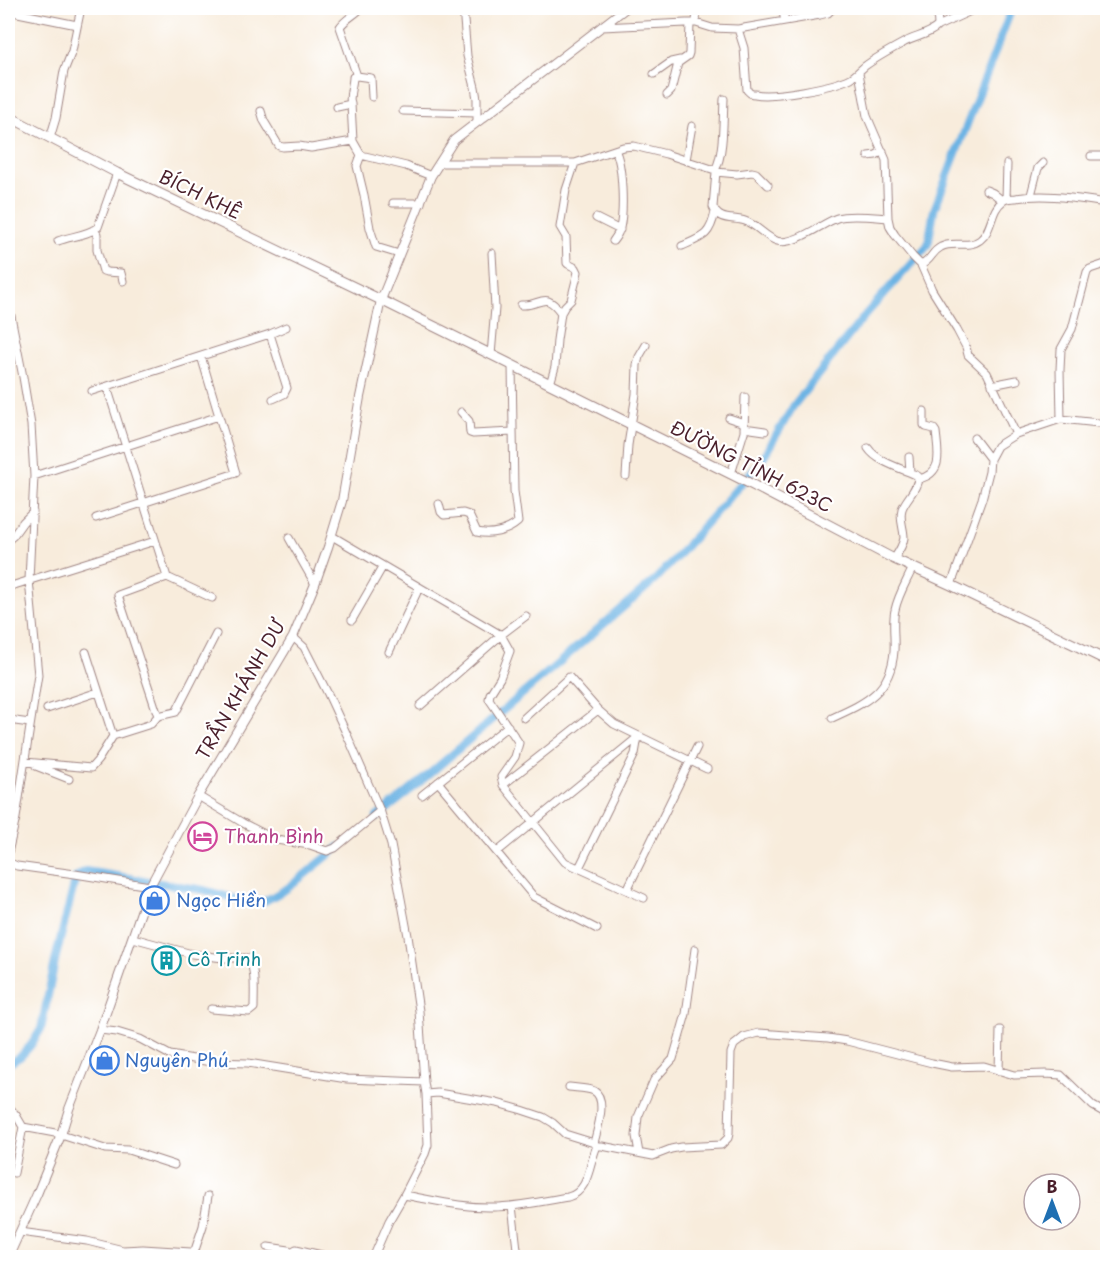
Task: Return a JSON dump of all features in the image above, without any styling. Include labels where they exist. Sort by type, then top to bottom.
[{"type":"main road","name":"BÍCH KHÊ","points":[[8,116],[117,173],[381,300]]},
{"type":"main road","name":"ĐƯỜNG TỈNH 623C","points":[[381,300],[731,474],[894,560],[951,585],[1107,661]]},
{"type":"street","points":[[50,138],[57,118],[64,71],[72,51],[81,8]]},
{"type":"street","points":[[357,76],[340,27],[361,8]]},
{"type":"street","points":[[403,111],[477,118],[475,87],[464,36],[463,8]]},
{"type":"street","name":"TRẦN KHÁNH DƯ","points":[[8,1256],[61,1135],[151,883],[198,796],[293,637],[315,584],[342,501],[360,397],[381,300],[431,176],[454,140],[477,118],[626,8]]},
{"type":"street","points":[[654,74],[668,64],[688,56],[697,8]]},
{"type":"street","points":[[782,8],[785,21]]},
{"type":"street","points":[[808,8],[809,17]]},
{"type":"street","points":[[602,27],[693,23],[712,28],[738,29],[828,13],[833,8]]},
{"type":"street","points":[[937,8],[938,26]]},
{"type":"street","points":[[738,29],[744,48],[747,90],[751,93],[766,95],[810,89],[850,78],[910,39],[928,33],[975,9]]},
{"type":"street","points":[[8,11],[77,26]]},
{"type":"street","points":[[667,95],[671,91],[676,66],[680,60]]},
{"type":"street","points":[[859,73],[867,116],[883,151],[887,166],[890,227],[917,261],[966,347],[968,355],[987,373],[1016,434]]},
{"type":"street","points":[[372,97],[371,78],[353,77],[350,100],[353,141],[361,154],[406,166],[431,176]]},
{"type":"street","points":[[682,246],[706,234],[712,224],[715,212],[713,207],[715,171],[720,149],[724,99]]},
{"type":"street","points":[[337,107],[351,104]]},
{"type":"street","points":[[261,111],[268,129],[279,146],[310,148],[353,141]]},
{"type":"street","points":[[686,160],[693,126]]},
{"type":"street","points":[[440,163],[576,163],[623,147],[634,146],[686,160],[715,171],[736,174],[756,173],[768,185]]},
{"type":"street","points":[[613,241],[620,230],[622,193],[619,160],[615,150]]},
{"type":"street","points":[[868,156],[883,151]]},
{"type":"street","points":[[361,154],[357,166],[376,247],[399,254]]},
{"type":"street","points":[[1092,156],[1107,156]]},
{"type":"street","points":[[550,384],[555,367],[561,314],[571,300],[578,272],[576,268],[567,263],[566,237],[560,227],[566,190],[576,163]]},
{"type":"street","points":[[1030,195],[1038,168],[1043,163]]},
{"type":"street","points":[[1005,200],[1007,164]]},
{"type":"street","points":[[58,241],[93,230],[98,226],[117,173]]},
{"type":"street","points":[[986,189],[1005,200]]},
{"type":"street","points":[[917,261],[929,261],[934,252],[948,244],[973,244],[979,241],[990,226],[996,209],[1005,200],[1030,195],[1107,203]]},
{"type":"street","points":[[393,203],[421,203]]},
{"type":"street","points":[[715,212],[724,218],[748,222],[781,242],[810,234],[822,224],[841,217],[888,218]]},
{"type":"street","points":[[596,218],[620,230]]},
{"type":"street","points":[[93,230],[97,234],[97,250],[103,271],[121,273],[123,281]]},
{"type":"street","points":[[491,355],[495,309],[492,253]]},
{"type":"street","points":[[1061,419],[1061,349],[1072,329],[1087,272],[1107,263]]},
{"type":"street","points":[[521,305],[540,300],[550,301],[561,314]]},
{"type":"street","points":[[8,301],[31,425],[34,476],[29,580],[38,675],[26,762],[8,853]]},
{"type":"street","points":[[92,391],[286,327]]},
{"type":"street","points":[[270,334],[287,388],[284,394],[273,399]]},
{"type":"street","points":[[626,476],[636,394],[637,365],[646,345]]},
{"type":"street","points":[[96,518],[236,473],[201,356]]},
{"type":"street","points":[[439,504],[444,515],[463,513],[469,515],[477,532],[499,532],[516,525],[518,519],[514,491],[512,365]]},
{"type":"street","points":[[992,385],[1017,380]]},
{"type":"street","points":[[107,387],[167,577]]},
{"type":"street","points":[[731,474],[744,426],[745,397]]},
{"type":"street","points":[[894,560],[904,539],[900,518],[905,502],[919,479],[936,468],[938,457],[936,432],[924,425],[924,411]]},
{"type":"street","points":[[461,412],[469,421],[472,434],[513,432]]},
{"type":"street","points":[[34,476],[219,416]]},
{"type":"street","points":[[729,418],[744,426],[765,431]]},
{"type":"street","points":[[951,585],[982,499],[990,459],[997,446],[1016,434],[1061,419],[1107,424]]},
{"type":"street","points":[[974,438],[990,459]]},
{"type":"street","points":[[868,448],[875,456],[918,476],[919,479]]},
{"type":"street","points":[[909,457],[910,472]]},
{"type":"street","points":[[8,540],[14,536],[33,512]]},
{"type":"street","points":[[332,536],[501,636],[510,651],[489,699],[519,743],[515,757],[501,777],[503,785],[565,862],[644,898]]},
{"type":"street","points":[[289,538],[315,584]]},
{"type":"street","points":[[8,587],[155,541]]},
{"type":"street","points":[[352,620],[383,567]]},
{"type":"street","points":[[832,718],[868,700],[878,691],[886,678],[892,661],[895,607],[913,567]]},
{"type":"street","points":[[158,716],[118,595],[167,577],[212,598]]},
{"type":"street","points":[[389,652],[419,588]]},
{"type":"street","points":[[420,706],[526,616]]},
{"type":"street","points":[[26,762],[90,768],[98,760],[112,736],[152,724],[158,716],[176,712],[216,634]]},
{"type":"street","points":[[293,637],[304,648],[323,685],[381,813],[391,845],[419,1011],[428,1145],[373,1257]]},
{"type":"street","points":[[86,652],[112,736]]},
{"type":"street","points":[[524,718],[569,677],[598,710],[614,724],[707,769]]},
{"type":"street","points":[[47,710],[98,692]]},
{"type":"street","points":[[503,785],[598,710]]},
{"type":"street","points":[[8,720],[30,723]]},
{"type":"street","points":[[422,795],[508,726]]},
{"type":"street","points":[[497,852],[638,737]]},
{"type":"street","points":[[579,868],[635,754],[638,737]]},
{"type":"street","points":[[627,890],[697,747]]},
{"type":"street","points":[[26,762],[69,780]]},
{"type":"street","points":[[438,782],[534,897],[597,929]]},
{"type":"street","points":[[198,796],[276,840],[310,845],[327,851],[381,813]]},
{"type":"street","points":[[8,816],[16,818]]},
{"type":"street","points":[[8,862],[17,866],[85,876],[151,883]]},
{"type":"street","points":[[133,938],[192,954],[249,958],[254,986],[252,1011],[211,1009]]},
{"type":"street","points":[[639,1153],[636,1136],[638,1117],[654,1080],[673,1059],[686,1014],[695,949]]},
{"type":"street","points":[[100,1030],[140,1039],[170,1055],[211,1062],[248,1064],[347,1079],[424,1082]]},
{"type":"street","points":[[999,1071],[1000,1030]]},
{"type":"street","points":[[426,1094],[438,1093],[497,1103],[543,1117],[565,1134],[596,1145],[653,1156],[681,1147],[721,1145],[729,1134],[731,1053],[734,1045],[744,1037],[759,1033],[847,1041],[952,1067],[984,1066],[1014,1075],[1061,1075],[1093,1106],[1107,1114]]},
{"type":"street","points":[[404,1196],[477,1206],[512,1206],[576,1194],[588,1174],[596,1145],[601,1112],[599,1096],[592,1090],[569,1087]]},
{"type":"street","points":[[8,1106],[23,1127],[14,1173]]},
{"type":"street","points":[[23,1127],[61,1135],[105,1149],[128,1150],[174,1165]]},
{"type":"street","points":[[20,1232],[87,1241],[127,1253],[152,1250],[191,1252],[196,1255],[208,1196]]},
{"type":"street","points":[[512,1206],[517,1250],[520,1257]]},
{"type":"street","points":[[268,1247],[290,1254],[296,1250],[334,1257]]},
{"type":"waterway","points":[[377,817],[654,581],[761,461],[794,405],[866,314],[928,245],[934,210],[1012,8]]},
{"type":"waterway","points":[[8,1064],[21,1056],[41,1029],[76,877],[85,871],[204,890],[244,901],[265,901],[288,888],[339,847]]},
{"type":"place","name":"Thanh Bình","points":[[203,837]]},
{"type":"place","name":"Ngọc Hiền","points":[[155,901]]},
{"type":"place","name":"Cô Trinh","points":[[166,960]]},
{"type":"place","name":"Nguyên Phú","points":[[104,1061]]}]
